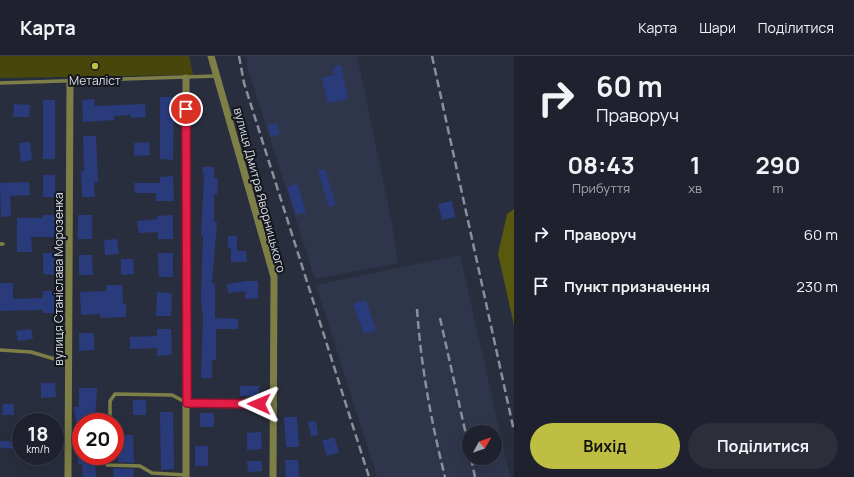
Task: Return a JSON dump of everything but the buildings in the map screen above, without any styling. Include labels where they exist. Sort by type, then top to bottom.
[{"type":"street","name":"вулиця Дмитра Яворницького","points":[[211,56],[274,277],[273,477]]},
{"type":"street","points":[[186,78],[186,476]]},
{"type":"street","name":"вулиця Станіслава Морозенка","points":[[68,477],[70,82]]},
{"type":"lane","points":[[0,83],[70,82],[217,76]]},
{"type":"lane","points":[[0,350],[31,352],[68,363]]},
{"type":"lane","points":[[110,413],[110,401],[115,394],[172,395],[187,403],[273,405]]},
{"type":"lane","points":[[106,465],[140,466],[152,473],[186,476]]},
{"type":"shaded area","name":"Металіст","points":[[0,56],[189,56],[193,75],[0,78]]},
{"type":"shaded area","points":[[246,56],[357,56],[392,223],[398,263],[315,279],[248,69]]},
{"type":"shaded area","points":[[514,209],[514,325],[498,254],[507,214]]},
{"type":"shaded area","points":[[460,255],[498,425],[462,425],[462,465],[502,465],[502,441],[510,477],[377,477],[316,285]]},
{"type":"railway","points":[[239,56],[244,83],[369,477]]},
{"type":"railway","points":[[432,56],[514,431]]},
{"type":"railway","points":[[417,309],[427,393],[445,477]]},
{"type":"railway","points":[[440,318],[464,425]]},
{"type":"railway","points":[[472,465],[475,477]]},
{"type":"place","name":"Металіст","points":[[95,66]]},
{"type":"route","points":[[186,109],[187,403],[259,404]]}]
